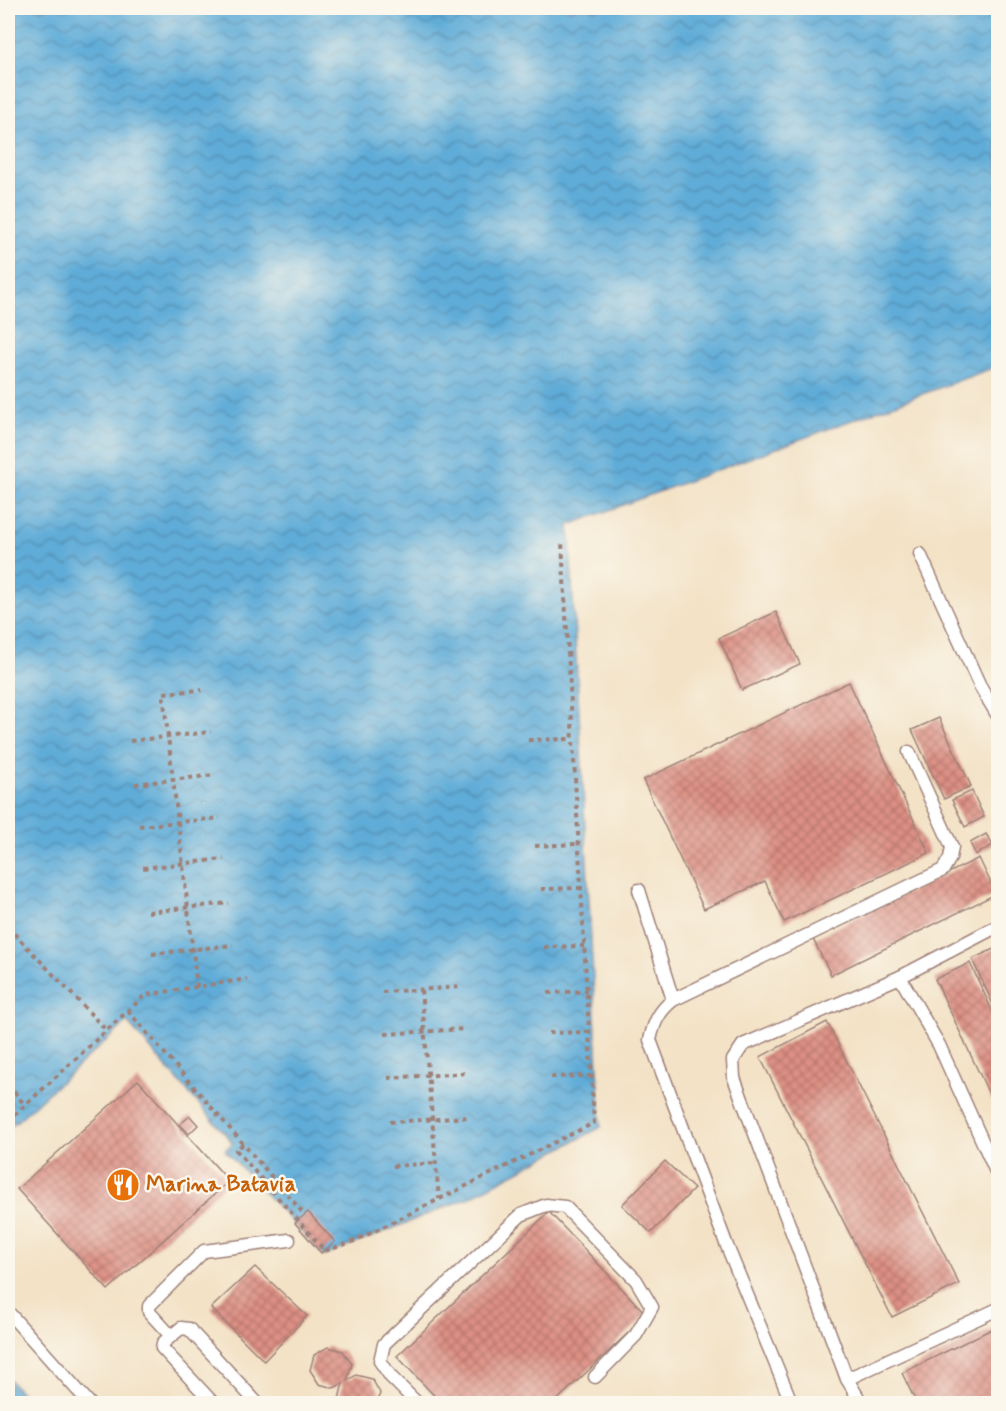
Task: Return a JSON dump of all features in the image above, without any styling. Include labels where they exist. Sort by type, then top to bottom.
[{"type":"lane","points":[[920,554],[980,686],[999,716]]},
{"type":"lane","points":[[792,1404],[727,1246],[650,1040],[654,1023],[662,1009],[673,1000],[943,870],[950,858],[952,847],[909,752]]},
{"type":"lane","points":[[639,890],[673,1000]]},
{"type":"lane","points":[[862,1404],[847,1379],[734,1078],[733,1060],[743,1045],[900,976],[999,926]]},
{"type":"lane","points":[[900,976],[939,1045],[999,1176]]},
{"type":"lane","points":[[418,1404],[391,1377],[380,1361],[384,1344],[521,1215],[546,1205],[565,1207],[636,1280],[652,1307],[636,1335],[595,1377]]},
{"type":"lane","points":[[171,1336],[149,1312],[149,1306],[204,1251],[289,1240]]},
{"type":"lane","points":[[847,1379],[999,1309]]},
{"type":"lane","points":[[8,1312],[90,1404]]},
{"type":"lane","points":[[214,1404],[162,1348],[163,1344],[181,1328],[189,1329],[258,1404]]},
{"type":"path","points":[[243,1144],[236,1150],[325,1251],[354,1241],[594,1123],[562,542]]},
{"type":"path","points":[[196,987],[163,693],[202,690]]},
{"type":"path","points":[[130,741],[211,732]]},
{"type":"path","points":[[528,740],[573,739]]},
{"type":"path","points":[[135,784],[215,775]]},
{"type":"path","points":[[139,826],[220,818]]},
{"type":"path","points":[[535,846],[578,844]]},
{"type":"path","points":[[143,868],[224,860]]},
{"type":"path","points":[[541,889],[581,888]]},
{"type":"path","points":[[148,912],[229,903]]},
{"type":"path","points":[[8,927],[106,1030]]},
{"type":"path","points":[[152,954],[233,945]]},
{"type":"path","points":[[544,947],[584,946]]},
{"type":"path","points":[[8,1121],[145,994],[247,980]]},
{"type":"path","points":[[382,992],[462,987]]},
{"type":"path","points":[[422,990],[439,1199]]},
{"type":"path","points":[[548,993],[587,991]]},
{"type":"path","points":[[128,1011],[304,1214]]},
{"type":"path","points":[[385,1034],[464,1029]]},
{"type":"path","points":[[549,1033],[589,1032]]},
{"type":"path","points":[[388,1078],[467,1073]]},
{"type":"path","points":[[551,1077],[591,1076]]},
{"type":"path","points":[[8,1085],[25,1105]]},
{"type":"path","points":[[390,1122],[470,1117]]},
{"type":"path","points":[[393,1166],[436,1163]]},
{"type":"water","points":[[8,8],[998,8],[998,366],[569,525],[601,1127],[468,1198],[324,1256],[225,1150],[233,1143],[127,1022],[8,1129]]},
{"type":"water","points":[[8,1378],[30,1403],[8,1403]]},
{"type":"building","points":[[776,612],[800,664],[742,690],[719,638]]},
{"type":"building","points":[[849,682],[929,853],[784,922],[765,881],[704,909],[643,780]]},
{"type":"building","points":[[939,718],[971,786],[944,799],[912,730]]},
{"type":"building","points":[[972,791],[984,817],[965,827],[952,800]]},
{"type":"building","points":[[986,834],[993,845],[976,855],[970,843]]},
{"type":"building","points":[[979,858],[996,894],[831,975],[813,939]]},
{"type":"building","points":[[998,947],[998,1015],[972,959]]},
{"type":"building","points":[[970,963],[998,1023],[998,1113],[935,979]]},
{"type":"building","points":[[827,1022],[959,1284],[892,1317],[760,1057]]},
{"type":"building","name":"Marina Batavia","points":[[138,1080],[229,1181],[108,1290],[17,1189]]},
{"type":"building","points":[[190,1116],[198,1125],[189,1134],[180,1124]]},
{"type":"building","points":[[665,1161],[694,1189],[651,1233],[622,1205]]},
{"type":"building","points":[[308,1212],[335,1242],[321,1253],[295,1223]]},
{"type":"building","points":[[549,1212],[647,1315],[553,1404],[442,1404],[397,1356]]},
{"type":"building","points":[[255,1267],[307,1316],[264,1361],[211,1308]]},
{"type":"building","points":[[998,1326],[998,1404],[917,1404],[902,1373]]},
{"type":"building","points":[[328,1347],[343,1351],[352,1364],[347,1381],[356,1375],[372,1379],[380,1393],[377,1404],[341,1404],[339,1399],[343,1383],[334,1388],[319,1384],[310,1370],[314,1355]]},
{"type":"place","name":"Marina Batavia","points":[[123,1185]]}]
